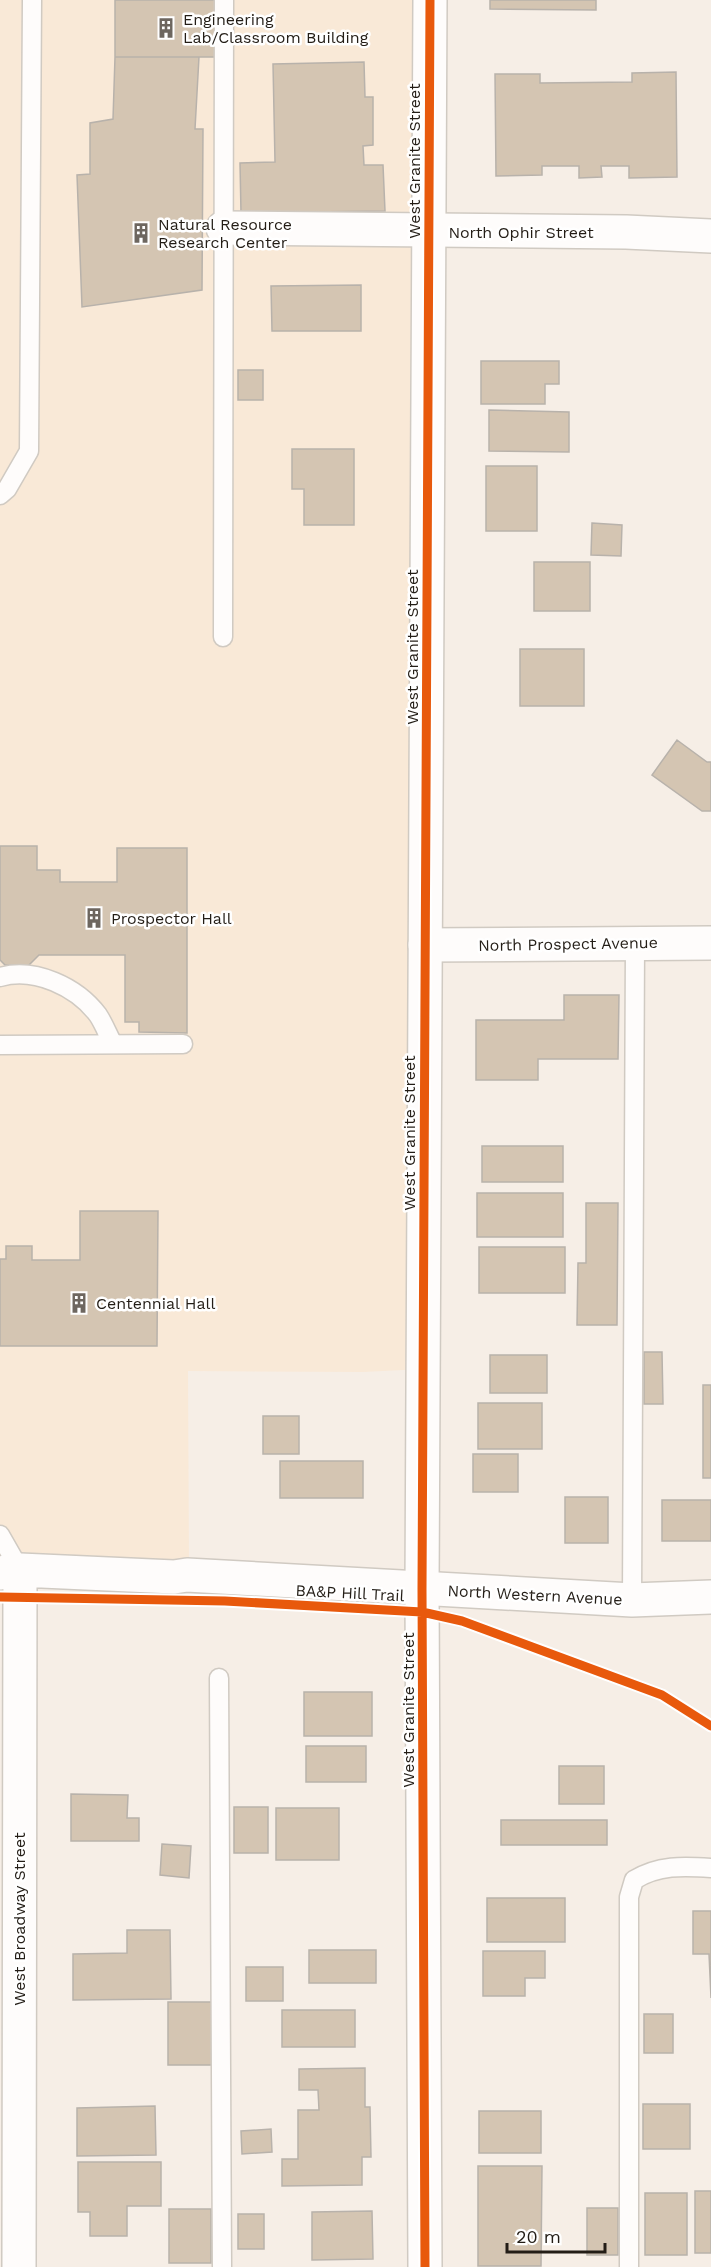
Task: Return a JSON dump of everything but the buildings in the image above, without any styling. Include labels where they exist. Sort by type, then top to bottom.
[{"type":"street","name":"West Granite Street","points":[[425,2267],[422,1589],[430,0]]},
{"type":"street","name":"North Ophir Street","points":[[223,228],[626,232],[711,236]]},
{"type":"street","name":"North Prospect Avenue","points":[[425,945],[711,942]]},
{"type":"street","name":"North Western Avenue","points":[[10,1571],[174,1577],[187,1575],[632,1600],[711,1597]]},
{"type":"street","name":"West Broadway Street","points":[[10,1571],[19,2267]]},
{"type":"lane","points":[[0,495],[7,489],[29,451],[32,0]]},
{"type":"lane","points":[[223,637],[224,0]]},
{"type":"lane","points":[[632,1600],[635,943]]},
{"type":"lane","points":[[0,976],[12,973],[61,984],[83,998],[98,1016],[113,1044]]},
{"type":"lane","points":[[0,1045],[183,1044]]},
{"type":"lane","points":[[0,1535],[10,1571]]},
{"type":"lane","points":[[219,1678],[222,2267]]},
{"type":"lane","points":[[629,2267],[629,1897],[634,1880],[648,1871],[665,1867],[711,1868]]},
{"type":"shaded area","points":[[0,0],[430,0],[423,1369],[363,1372],[188,1371],[189,1564],[0,1573]]},
{"type":"cycle path","points":[[425,2267],[422,1589],[430,0]]},
{"type":"cycle path","name":"BA&P Hill Trail","points":[[0,1597],[225,1601],[422,1612],[462,1621],[662,1695],[711,1726]]},
{"type":"place","name":"Engineering Lab/Classroom Building","points":[[166,28]]},
{"type":"place","name":"Natural Resource Research Center","points":[[141,233]]},
{"type":"place","name":"Prospector Hall","points":[[94,918]]},
{"type":"place","name":"Centennial Hall","points":[[79,1303]]}]
